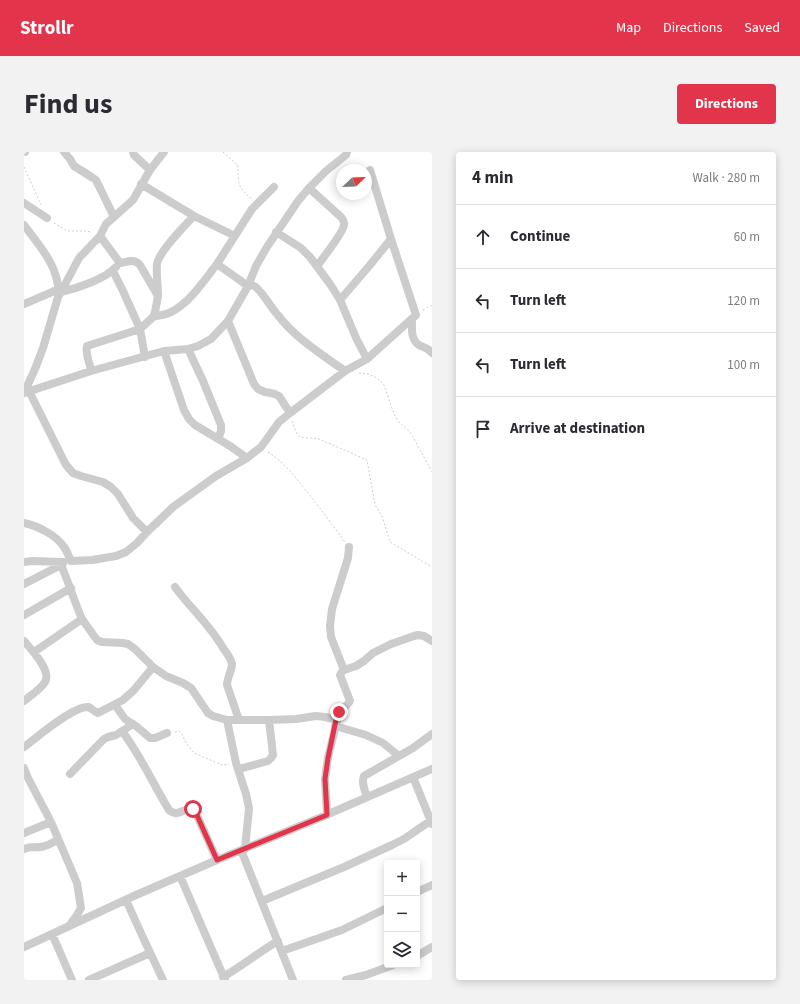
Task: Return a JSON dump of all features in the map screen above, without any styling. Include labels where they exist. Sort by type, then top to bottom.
[{"type":"street","points":[[64,152],[74,166],[96,180],[114,217]]},
{"type":"street","points":[[133,152],[134,155],[150,170]]},
{"type":"street","points":[[26,392],[43,348],[59,293],[79,258],[100,236],[106,224],[133,200],[150,170],[164,152]]},
{"type":"street","points":[[26,392],[92,371],[164,351],[188,349],[198,346],[211,339],[228,321],[248,286],[256,266],[267,247],[298,201],[326,171],[346,155],[347,152]]},
{"type":"street","points":[[372,177],[414,317],[412,331],[413,339],[420,346],[427,348],[432,353]]},
{"type":"street","points":[[141,184],[194,216],[235,236]]},
{"type":"street","points":[[92,371],[86,348],[87,346],[140,329],[153,317],[169,313],[183,306],[217,264],[257,203],[274,187]]},
{"type":"street","points":[[309,188],[344,221],[344,227],[340,234],[317,266]]},
{"type":"street","points":[[24,203],[47,218]]},
{"type":"street","points":[[153,317],[158,296],[157,264],[159,257],[194,216]]},
{"type":"street","points":[[24,225],[53,266],[59,293]]},
{"type":"street","points":[[276,232],[301,248],[317,266],[340,300],[357,340],[367,358]]},
{"type":"street","points":[[100,236],[120,263]]},
{"type":"street","points":[[340,300],[391,239]]},
{"type":"street","points":[[24,304],[84,285],[113,271],[120,263],[132,260],[138,262],[158,296]]},
{"type":"street","points":[[217,264],[248,286],[253,286],[258,289],[277,315],[305,342],[345,371]]},
{"type":"street","points":[[113,271],[140,329],[145,357]]},
{"type":"street","points":[[24,562],[66,563],[116,556],[126,552],[173,507],[216,476],[247,458],[261,447],[279,422],[345,371],[367,358],[414,317]]},
{"type":"street","points":[[228,321],[254,384],[258,389],[279,396],[290,413]]},
{"type":"street","points":[[188,349],[221,425],[221,431],[218,439]]},
{"type":"street","points":[[164,351],[184,410],[189,419],[195,425],[247,458]]},
{"type":"street","points":[[26,392],[66,465],[73,473],[103,482],[111,487],[118,494],[133,518],[147,532]]},
{"type":"street","points":[[24,523],[46,531],[65,548],[70,588],[75,603],[82,619],[97,640],[102,642],[128,644],[153,667],[166,676],[183,682],[191,688],[208,712],[213,716],[227,720],[269,720],[296,719],[316,716],[325,717],[383,743],[399,756]]},
{"type":"street","points":[[344,670],[331,637],[330,626],[332,609],[348,558],[349,547]]},
{"type":"street","points":[[24,584],[66,563]]},
{"type":"street","points":[[175,587],[219,640],[227,653],[232,664],[227,685],[239,720]]},
{"type":"street","points":[[24,615],[70,588]]},
{"type":"street","points":[[34,652],[82,619]]},
{"type":"street","points":[[327,815],[325,779],[328,758],[337,715],[350,700],[340,675],[341,673],[344,670],[360,664],[374,653],[391,644],[418,635],[424,636],[432,641]]},
{"type":"street","points":[[24,641],[46,669],[47,675],[47,680],[43,685],[24,701]]},
{"type":"street","points":[[24,747],[56,722],[78,709],[86,707],[98,713],[123,700],[134,690],[153,667]]},
{"type":"street","points":[[114,705],[125,719],[150,738],[155,738],[167,733]]},
{"type":"street","points":[[227,720],[249,808],[243,850],[294,980]]},
{"type":"street","points":[[238,766],[268,761],[271,758],[273,755],[269,720]]},
{"type":"street","points":[[70,774],[104,739],[116,735],[133,724]]},
{"type":"street","points":[[122,731],[140,757],[169,810],[176,814],[190,808],[195,811],[217,860]]},
{"type":"street","points":[[367,797],[363,781],[364,776],[413,748],[432,734]]},
{"type":"street","points":[[24,768],[51,822],[76,883],[81,908],[78,915],[69,927]]},
{"type":"street","points":[[24,947],[180,876],[327,815],[432,769]]},
{"type":"street","points":[[262,901],[344,868],[404,839],[431,823],[413,777]]},
{"type":"street","points":[[25,830],[51,822]]},
{"type":"street","points":[[24,849],[32,846],[39,848],[43,847],[58,840]]},
{"type":"street","points":[[180,876],[224,978],[258,953],[278,941]]},
{"type":"street","points":[[420,891],[432,885]]},
{"type":"street","points":[[126,900],[162,980]]},
{"type":"street","points":[[282,951],[342,930],[384,909]]},
{"type":"street","points":[[52,934],[72,980]]},
{"type":"street","points":[[420,955],[431,951]]},
{"type":"street","points":[[89,980],[150,953]]},
{"type":"street","points":[[346,980],[385,968]]},
{"type":"path","points":[[223,152],[238,165],[238,183],[244,193],[257,203]]},
{"type":"path","points":[[24,167],[41,204]]},
{"type":"path","points":[[47,218],[68,231],[88,231],[100,236]]},
{"type":"path","points":[[414,317],[432,305]]},
{"type":"path","points":[[345,371],[368,374],[377,378],[384,385],[394,414],[398,421],[413,437],[432,472]]},
{"type":"path","points":[[290,413],[297,435],[300,437],[314,437],[367,460],[375,505],[382,516],[390,542],[432,568]]},
{"type":"path","points":[[261,447],[287,467],[349,547]]},
{"type":"path","points":[[167,733],[180,731],[186,744],[194,753],[222,765],[238,766]]},
{"type":"route","points":[[193,809],[217,860],[327,815],[325,779],[328,758],[337,715],[339,712]]}]
